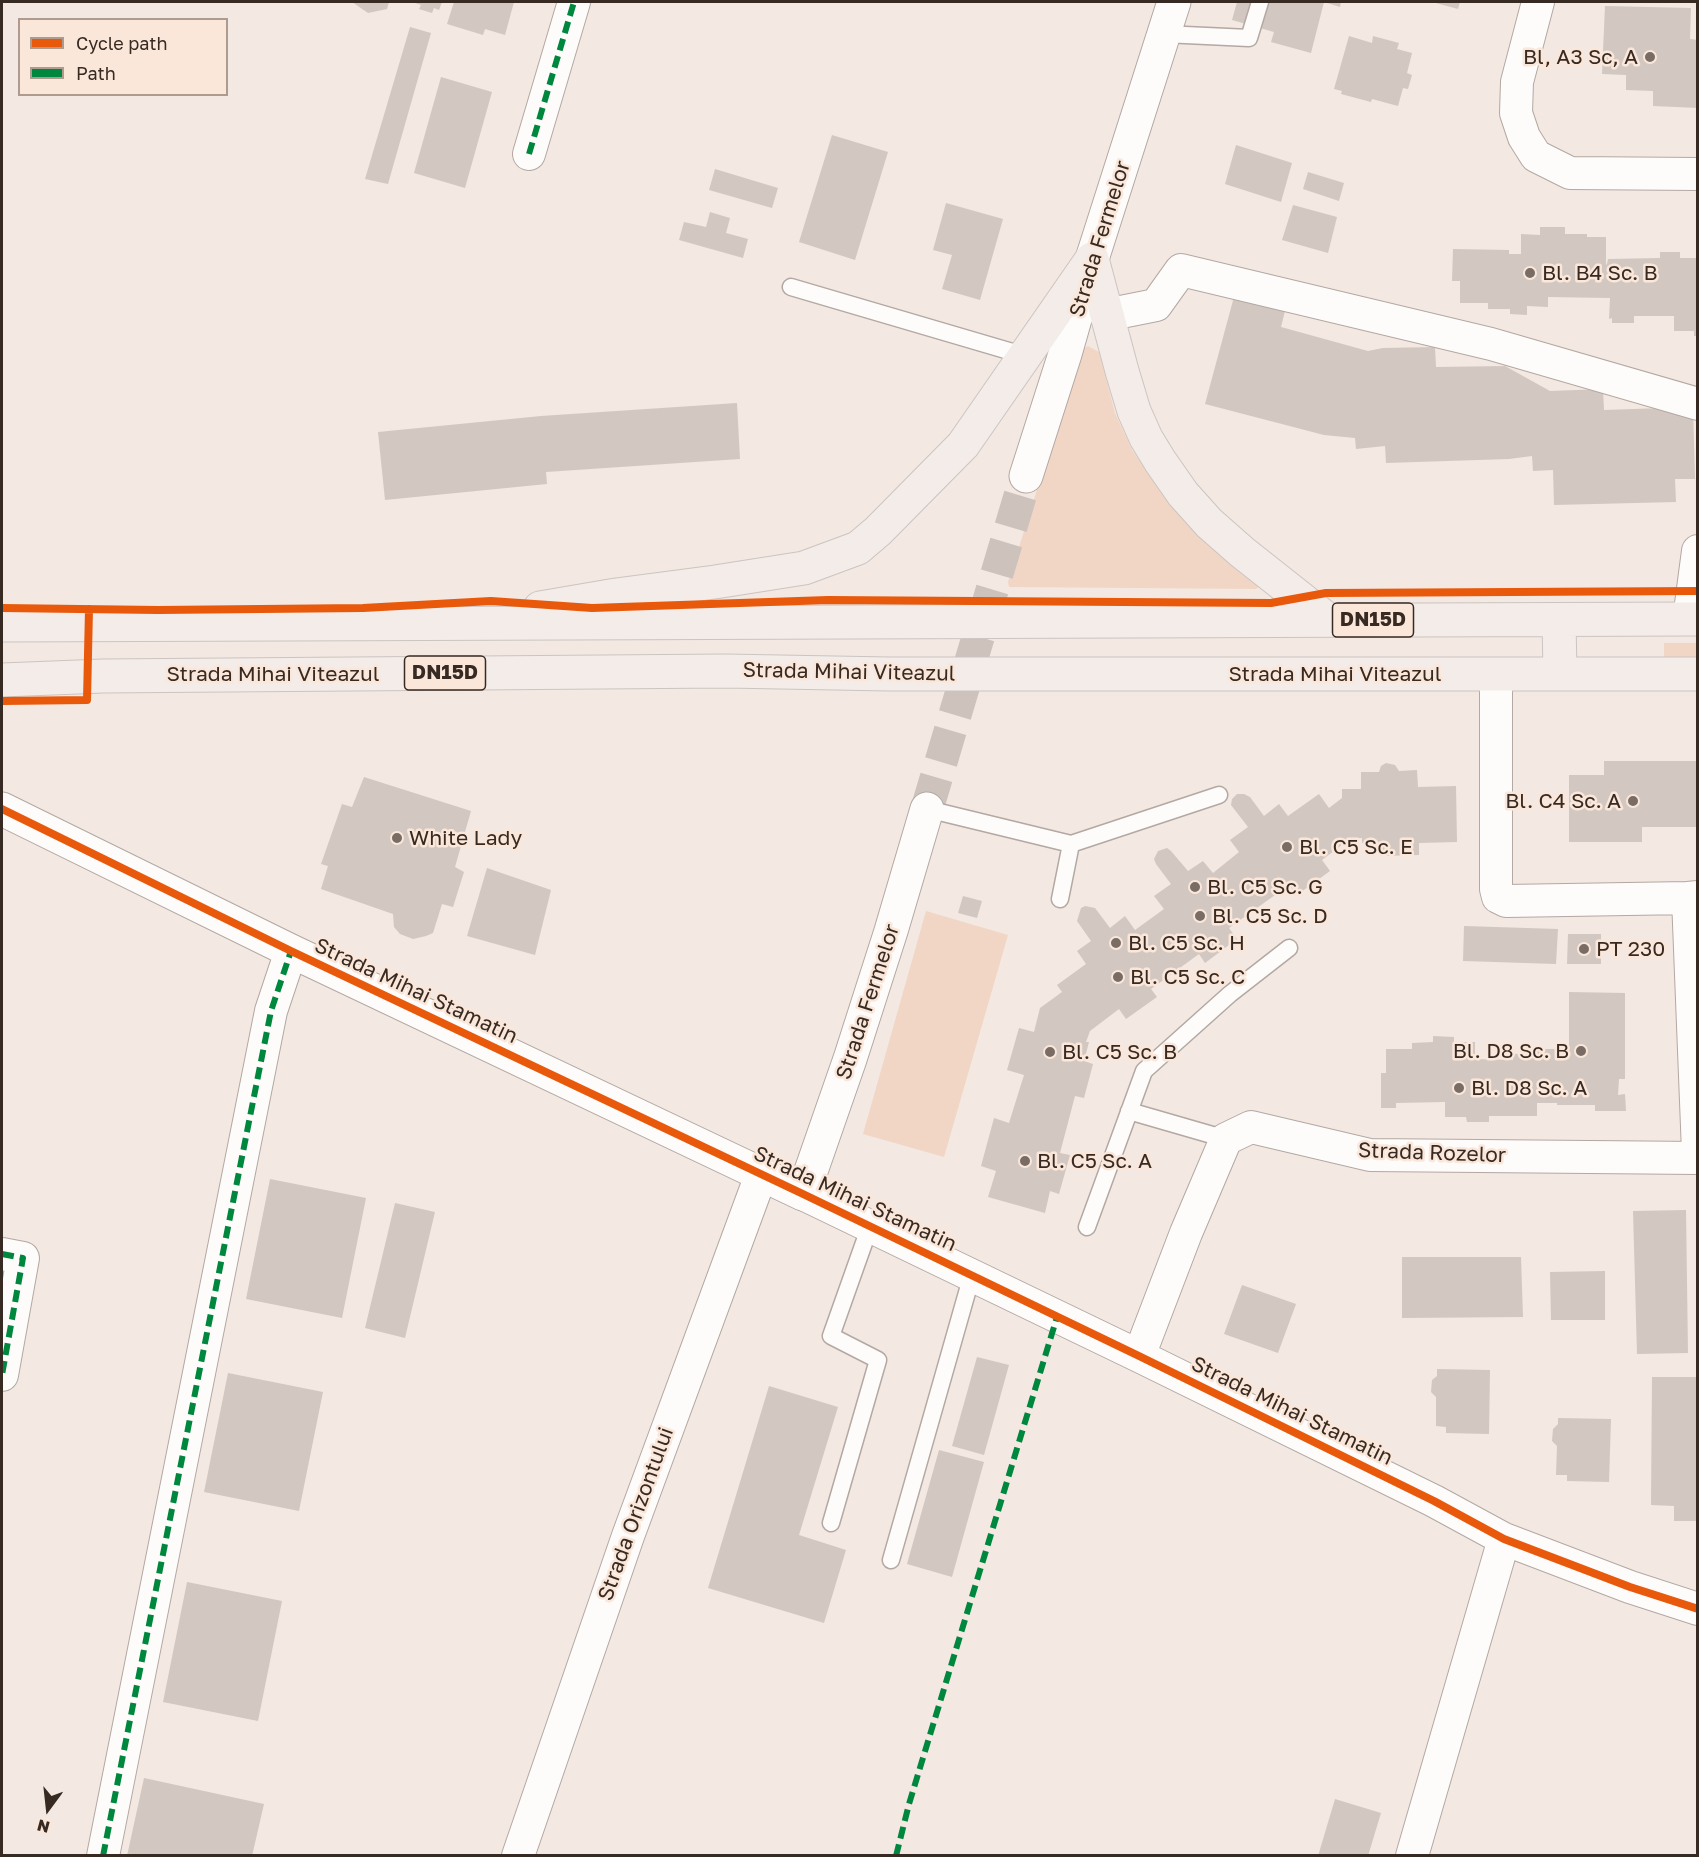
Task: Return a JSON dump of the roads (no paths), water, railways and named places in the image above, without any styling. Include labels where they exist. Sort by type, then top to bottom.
[{"type":"main road","points":[[1092,259],[1122,371],[1146,438],[1183,494],[1209,523],[1242,552],[1329,620]]},
{"type":"main road","points":[[456,624],[616,595],[804,568],[858,548],[963,446],[1092,259]]},
{"type":"main road","name":"DN15D","points":[[2,625],[1693,619]]},
{"type":"main road","points":[[1559,620],[1560,674]]},
{"type":"main road","name":"Strada Mihai Viteazul","points":[[2,680],[103,676],[726,671],[889,674],[1698,674]]},
{"type":"street","points":[[529,154],[574,2]]},
{"type":"street","name":"Strada Fermelor","points":[[1026,476],[1174,2]]},
{"type":"street","points":[[1538,2],[1516,82],[1516,113],[1524,137],[1536,156],[1570,173],[1698,174]]},
{"type":"street","points":[[1107,315],[1156,305],[1181,270],[1491,344],[1698,404]]},
{"type":"street","points":[[1693,619],[1698,551]]},
{"type":"street","points":[[1496,674],[1496,889],[1498,897],[1506,901],[1693,898],[1698,1152]]},
{"type":"street","name":"Strada Mihai Stamatin","points":[[2,809],[291,951],[1139,1356],[1434,1501],[1504,1539],[1630,1587],[1698,1609]]},
{"type":"street","name":"Strada Fermelor","points":[[802,1194],[891,931],[927,809]]},
{"type":"street","points":[[103,1856],[271,1011],[291,951]]},
{"type":"street","name":"Strada Rozelor","points":[[1226,1139],[1251,1127],[1370,1155],[1698,1158]]},
{"type":"street","points":[[1139,1356],[1186,1233],[1226,1139]]},
{"type":"street","name":"Strada Orizontului","points":[[518,1856],[628,1536],[761,1175]]},
{"type":"street","points":[[2,1254],[23,1258],[2,1375]]},
{"type":"street","points":[[1412,1856],[1504,1539]]},
{"type":"lane","points":[[1164,34],[1249,38],[1260,2]]},
{"type":"lane","points":[[791,287],[1026,356]]},
{"type":"lane","points":[[927,809],[1071,844],[1219,795]]},
{"type":"lane","points":[[1060,899],[1071,844]]},
{"type":"lane","points":[[1087,1227],[1144,1071],[1230,994],[1289,948]]},
{"type":"lane","points":[[1129,1111],[1226,1139]]},
{"type":"lane","points":[[831,1523],[878,1360],[831,1336],[870,1226]]},
{"type":"lane","points":[[891,1560],[972,1275]]},
{"type":"tunnel","points":[[927,809],[1026,476]]},
{"type":"place","name":"Bl, A3 Sc, A","points":[[1650,57]]},
{"type":"place","name":"Bl. B4 Sc. B","points":[[1530,273]]},
{"type":"place","name":"Bl. C4 Sc. A","points":[[1633,801]]},
{"type":"place","name":"White Lady","points":[[397,838]]},
{"type":"place","name":"Bl. C5 Sc. E","points":[[1287,847]]},
{"type":"place","name":"Bl. C5 Sc. G","points":[[1195,887]]},
{"type":"place","name":"Bl. C5 Sc. D","points":[[1200,916]]},
{"type":"place","name":"Bl. C5 Sc. H","points":[[1116,943]]},
{"type":"place","name":"PT 230","points":[[1584,949]]},
{"type":"place","name":"Bl. C5 Sc. C","points":[[1118,977]]},
{"type":"place","name":"Bl. D8 Sc. B","points":[[1581,1051]]},
{"type":"place","name":"Bl. C5 Sc. B","points":[[1050,1052]]},
{"type":"place","name":"Bl. D8 Sc. A","points":[[1459,1088]]},
{"type":"place","name":"Bl. C5 Sc. A","points":[[1025,1161]]}]
